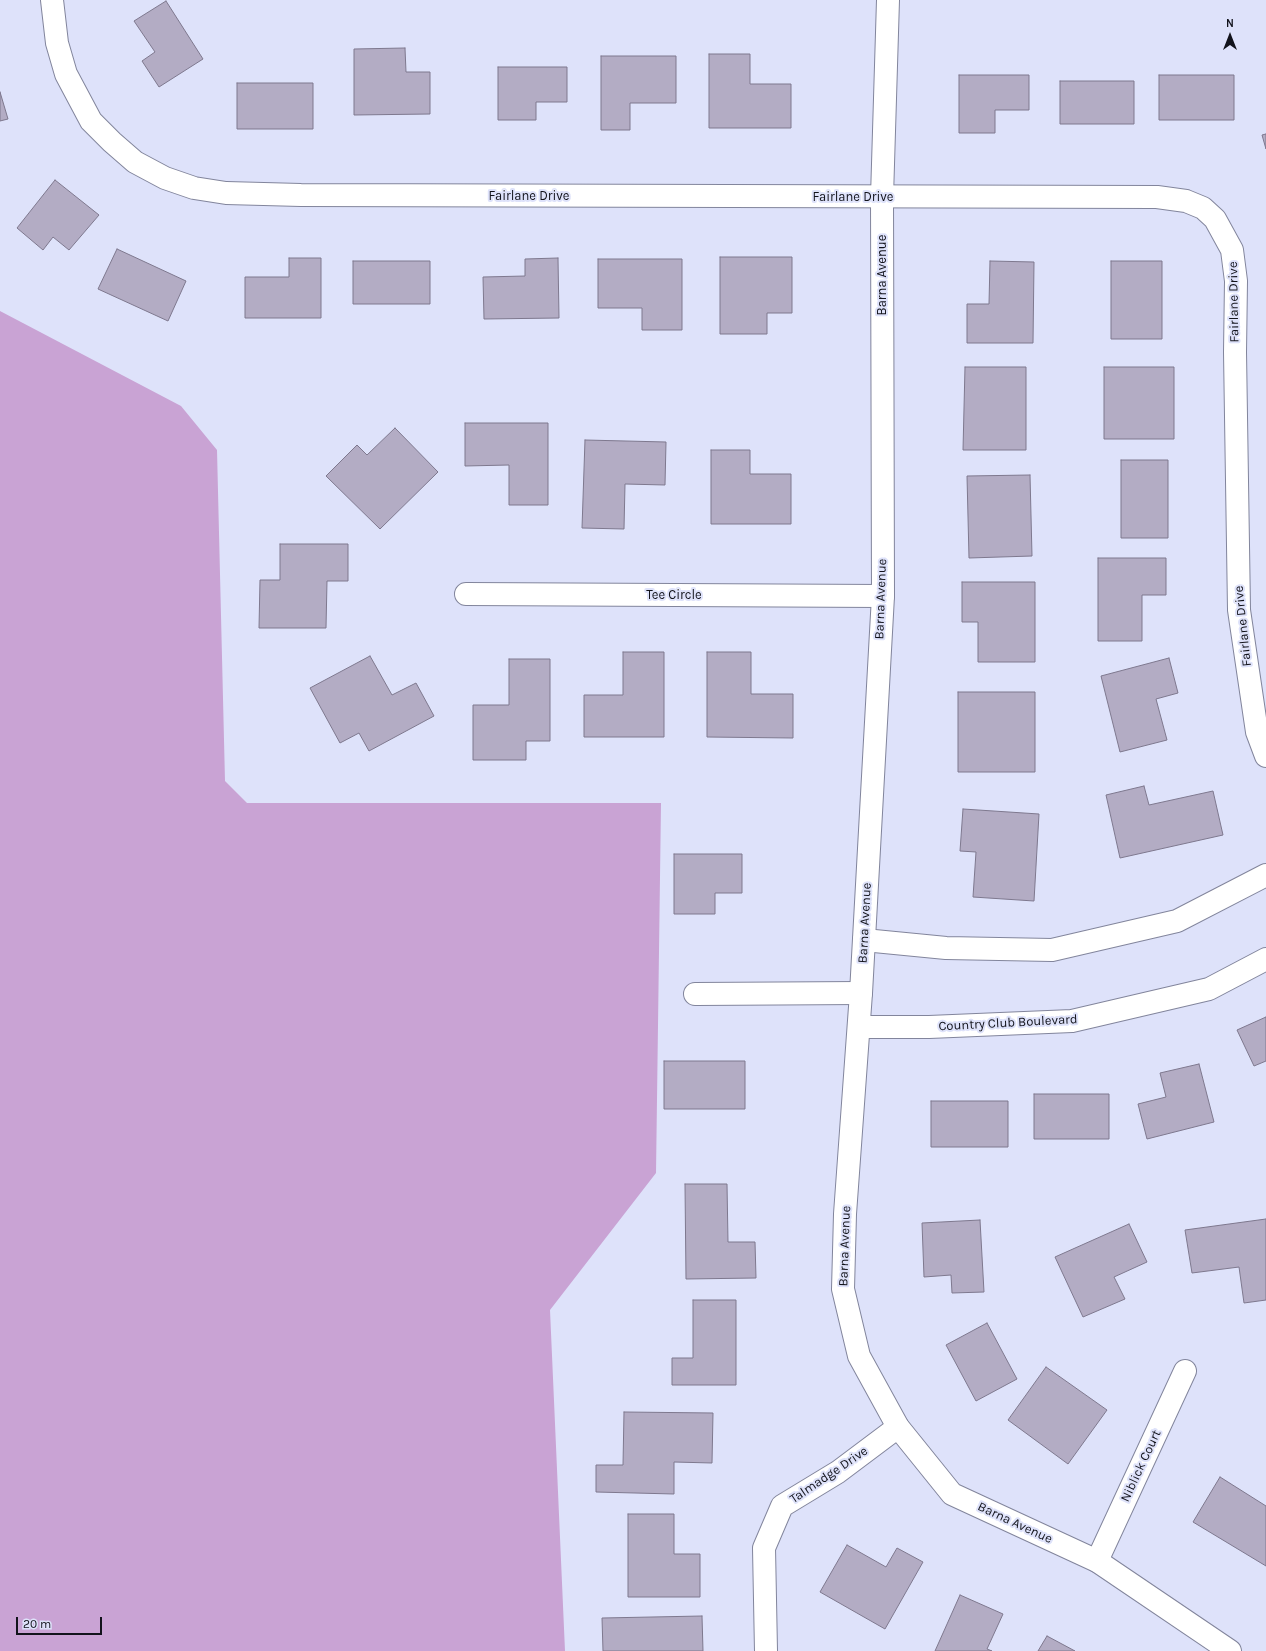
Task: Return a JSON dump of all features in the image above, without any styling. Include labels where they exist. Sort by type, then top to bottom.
[{"type":"street","name":"Fairlane Drive","points":[[52,0],[57,44],[66,74],[91,121],[135,162],[165,178],[194,188],[226,193],[301,195],[1157,198],[1186,201],[1203,208],[1215,219],[1232,250],[1236,281],[1235,352],[1239,610],[1257,732],[1266,756]]},
{"type":"street","name":"Barna Avenue","points":[[888,0],[882,197],[883,596],[859,1027],[842,1289],[859,1356],[898,1427],[952,1494],[1097,1561],[1230,1651]]},
{"type":"street","name":"Tee Circle","points":[[466,594],[883,596]]},
{"type":"street","points":[[864,940],[946,948],[1052,950],[1177,921],[1266,875]]},
{"type":"street","name":"Country Club Boulevard","points":[[859,1027],[1072,1021],[1209,989],[1266,959]]},
{"type":"street","points":[[695,994],[861,993]]},
{"type":"street","name":"Niblick Court","points":[[1097,1561],[1185,1372]]},
{"type":"street","name":"Talmadge Drive","points":[[766,1651],[764,1548],[782,1506],[838,1472],[898,1427]]},
{"type":"shaded area","points":[[0,311],[181,406],[217,450],[225,781],[247,803],[661,803],[656,1173],[550,1310],[565,1651],[0,1651]]},
{"type":"building","points":[[166,1],[203,59],[159,87],[142,61],[155,52],[134,21]]},
{"type":"building","points":[[405,48],[406,72],[430,72],[430,114],[354,115],[354,49]]},
{"type":"building","points":[[709,54],[750,54],[750,84],[791,84],[791,128],[709,128]]},
{"type":"building","points":[[601,56],[676,56],[676,103],[630,103],[630,130],[601,130]]},
{"type":"building","points":[[498,67],[567,67],[567,102],[536,102],[536,120],[498,120]]},
{"type":"building","points":[[959,75],[1029,75],[1029,110],[995,110],[995,133],[959,133]]},
{"type":"building","points":[[1159,75],[1234,75],[1234,120],[1159,120]]},
{"type":"building","points":[[1060,81],[1134,81],[1134,124],[1060,124]]},
{"type":"building","points":[[237,83],[313,83],[313,129],[237,129]]},
{"type":"building","points":[[0,92],[8,119],[0,121]]},
{"type":"building","points":[[1266,134],[1266,149],[1262,135]]},
{"type":"building","points":[[55,180],[99,215],[69,250],[53,237],[43,250],[17,228]]},
{"type":"building","points":[[117,249],[186,281],[168,321],[98,289]]},
{"type":"building","points":[[720,257],[792,257],[792,313],[767,313],[767,334],[720,334]]},
{"type":"building","points":[[289,258],[321,258],[321,318],[245,318],[245,277],[289,277]]},
{"type":"building","points":[[558,258],[559,318],[484,319],[483,277],[525,276],[525,259]]},
{"type":"building","points":[[598,259],[682,259],[682,330],[642,330],[642,308],[598,308]]},
{"type":"building","points":[[353,261],[430,261],[430,304],[353,304]]},
{"type":"building","points":[[990,261],[1034,262],[1033,343],[967,343],[967,304],[989,304]]},
{"type":"building","points":[[1111,261],[1162,261],[1162,339],[1111,339]]},
{"type":"building","points":[[965,367],[1026,367],[1026,450],[963,450]]},
{"type":"building","points":[[1104,367],[1174,367],[1174,439],[1104,439]]},
{"type":"building","points":[[465,423],[548,423],[548,505],[509,505],[509,465],[465,466]]},
{"type":"building","points":[[395,428],[438,472],[380,529],[326,476],[357,445],[367,455]]},
{"type":"building","points":[[585,440],[666,442],[665,485],[625,484],[624,529],[582,528]]},
{"type":"building","points":[[711,450],[750,450],[750,474],[791,474],[791,524],[711,524]]},
{"type":"building","points":[[1121,460],[1168,460],[1168,538],[1121,538]]},
{"type":"building","points":[[1030,475],[1032,556],[969,558],[967,476]]},
{"type":"building","points":[[280,544],[348,544],[348,581],[327,581],[326,628],[259,628],[260,580],[280,580]]},
{"type":"building","points":[[1098,558],[1166,558],[1166,595],[1142,595],[1142,641],[1098,641]]},
{"type":"building","points":[[962,582],[1035,582],[1035,662],[978,662],[978,622],[962,622]]},
{"type":"building","points":[[623,652],[664,652],[664,737],[584,737],[584,695],[623,695]]},
{"type":"building","points":[[707,652],[751,652],[751,694],[793,694],[793,738],[707,737]]},
{"type":"building","points":[[370,656],[392,695],[416,683],[434,716],[369,751],[359,733],[340,743],[310,688]]},
{"type":"building","points":[[1169,658],[1178,693],[1156,699],[1167,740],[1120,752],[1101,676]]},
{"type":"building","points":[[509,659],[550,659],[550,741],[526,741],[526,760],[473,760],[473,705],[509,705]]},
{"type":"building","points":[[958,692],[1035,692],[1035,772],[958,772]]},
{"type":"building","points":[[1144,786],[1149,805],[1213,791],[1223,835],[1120,858],[1106,795]]},
{"type":"building","points":[[963,809],[1039,814],[1034,901],[973,897],[976,852],[960,851]]},
{"type":"building","points":[[674,854],[742,854],[742,893],[715,893],[715,914],[674,914]]},
{"type":"building","points":[[1266,1017],[1266,1061],[1254,1066],[1237,1030]]},
{"type":"building","points":[[664,1061],[745,1061],[745,1109],[664,1109]]},
{"type":"building","points":[[1199,1064],[1214,1122],[1147,1139],[1138,1104],[1166,1097],[1160,1073]]},
{"type":"building","points":[[1034,1094],[1109,1094],[1109,1139],[1034,1139]]},
{"type":"building","points":[[931,1101],[1008,1101],[1008,1147],[931,1147]]},
{"type":"building","points":[[685,1184],[727,1184],[728,1242],[755,1242],[756,1278],[686,1279]]},
{"type":"building","points":[[1266,1219],[1266,1300],[1244,1303],[1239,1267],[1192,1273],[1185,1230]]},
{"type":"building","points":[[980,1220],[984,1292],[952,1293],[951,1275],[924,1277],[922,1223]]},
{"type":"building","points":[[1129,1224],[1147,1262],[1114,1277],[1125,1299],[1083,1317],[1055,1257]]},
{"type":"building","points":[[693,1300],[736,1300],[736,1385],[672,1385],[672,1358],[693,1358]]},
{"type":"building","points":[[987,1323],[1017,1379],[976,1401],[946,1345]]},
{"type":"building","points":[[1046,1367],[1107,1410],[1068,1464],[1008,1420]]},
{"type":"building","points":[[624,1412],[713,1413],[712,1463],[674,1462],[674,1494],[596,1492],[596,1465],[623,1465]]},
{"type":"building","points":[[1220,1477],[1266,1506],[1266,1566],[1193,1522]]},
{"type":"building","points":[[628,1514],[674,1514],[674,1554],[700,1554],[700,1597],[628,1597]]},
{"type":"building","points":[[847,1545],[886,1567],[897,1548],[923,1562],[885,1629],[820,1592]]},
{"type":"building","points":[[960,1595],[1003,1614],[987,1649],[992,1651],[935,1651]]},
{"type":"building","points":[[702,1616],[703,1651],[603,1651],[602,1618]]},
{"type":"building","points":[[1047,1636],[1075,1651],[1038,1651]]}]
